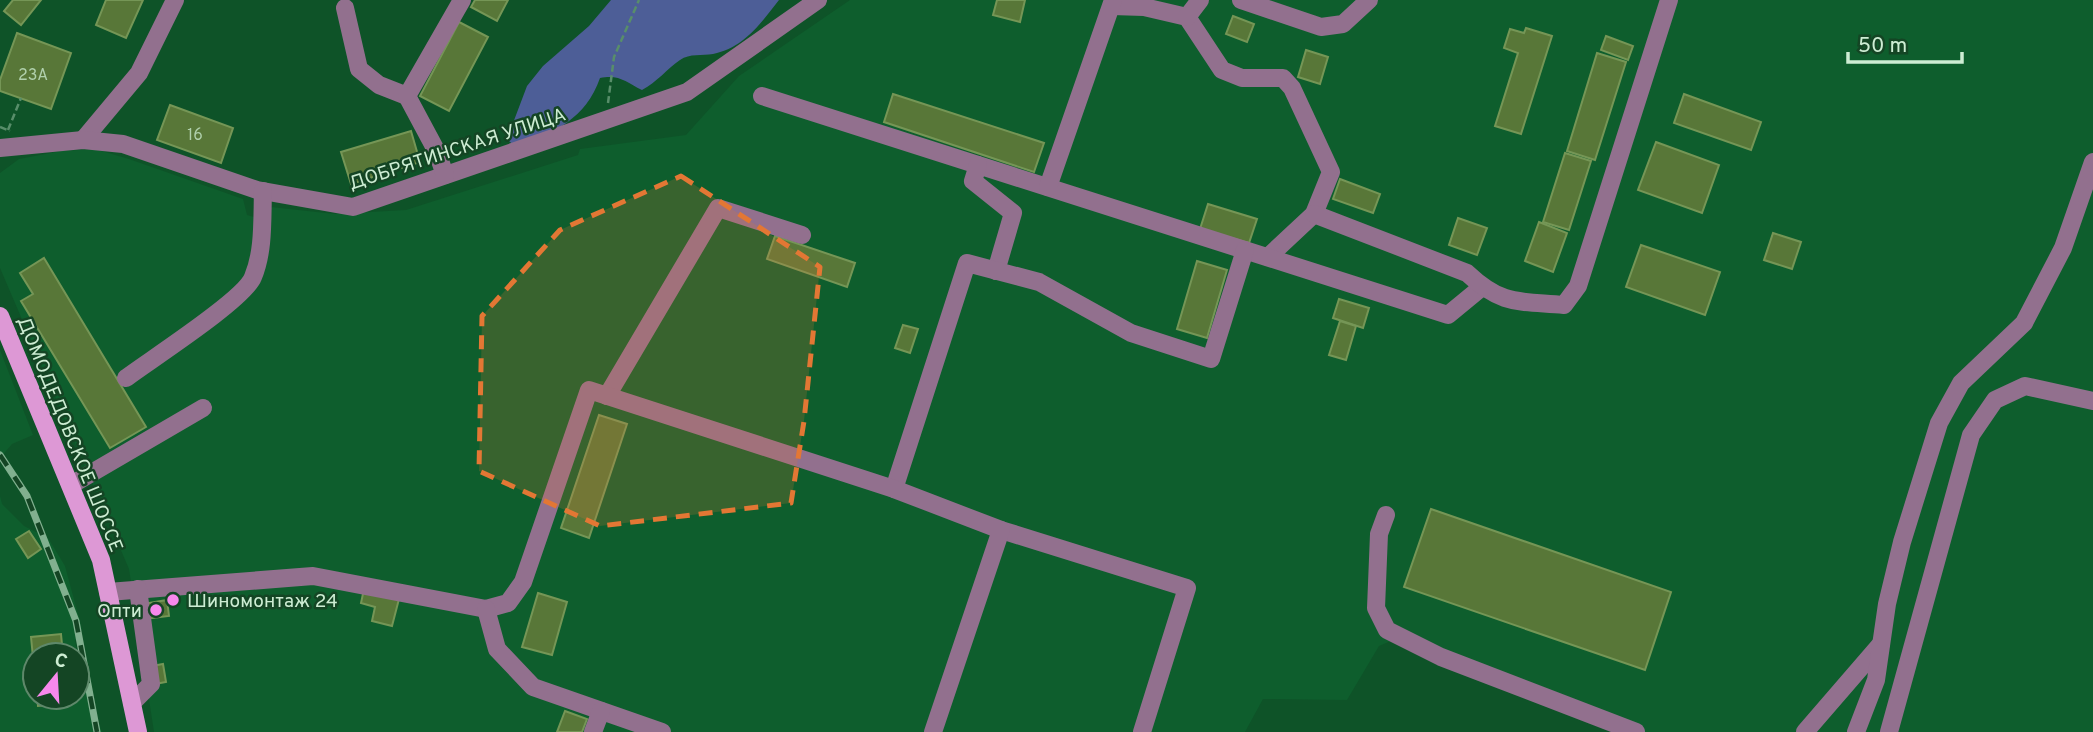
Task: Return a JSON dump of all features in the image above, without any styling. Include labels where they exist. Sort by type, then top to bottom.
[{"type":"main road","name":"ДОМОДЕДОВСКОЕ ШОССЕ","points":[[0,316],[102,560],[138,732]]},
{"type":"street","points":[[83,140],[139,73],[176,0]]},
{"type":"street","points":[[407,96],[462,0]]},
{"type":"street","name":"ДОБРЯТИНСКАЯ УЛИЦА","points":[[0,148],[83,140],[123,144],[263,191],[353,207],[687,92],[818,0]]},
{"type":"street","points":[[1187,17],[1200,0]]},
{"type":"street","points":[[1241,0],[1321,27],[1343,24],[1369,0]]},
{"type":"street","points":[[1314,214],[1467,273],[1482,287],[1505,300],[1563,305],[1578,286],[1669,0]]},
{"type":"street","points":[[1048,187],[1112,3],[1187,17],[1222,70],[1242,78],[1283,78],[1292,88],[1331,172],[1314,214],[1268,257]]},
{"type":"street","points":[[345,8],[359,69],[379,85],[407,96],[437,152],[445,176]]},
{"type":"street","points":[[762,96],[1448,315],[1482,287]]},
{"type":"street","points":[[1856,732],[1876,680],[1887,604],[1902,542],[1939,423],[1961,383],[2024,323],[2063,248],[2093,162]]},
{"type":"street","points":[[978,165],[973,181],[1013,213],[996,271]]},
{"type":"street","points":[[126,378],[237,297],[253,280],[260,256],[263,191]]},
{"type":"street","points":[[607,396],[718,208],[802,235]]},
{"type":"street","points":[[894,489],[967,262],[1039,282],[1131,333],[1211,359],[1245,250]]},
{"type":"street","points":[[1889,732],[1971,435],[1995,401],[2025,386],[2093,401]]},
{"type":"street","points":[[108,592],[313,576],[486,609],[508,603],[523,582],[589,390],[894,489],[1001,530],[1187,588],[1142,732]]},
{"type":"street","points":[[71,485],[204,408]]},
{"type":"street","points":[[1386,515],[1380,534],[1376,608],[1387,630],[1441,657],[1636,732]]},
{"type":"street","points":[[933,732],[1001,530]]},
{"type":"street","points":[[132,703],[151,684],[138,589]]},
{"type":"street","points":[[486,609],[497,649],[533,687],[662,732]]},
{"type":"street","points":[[1805,732],[1881,644]]},
{"type":"street","points":[[593,732],[601,711]]},
{"type":"path","points":[[606,120],[614,57],[639,0]]},
{"type":"path","points":[[8,130],[21,98]]},
{"type":"highlighted area","points":[[681,176],[820,267],[804,421],[791,503],[600,526],[479,471],[482,316],[560,230]]},
{"type":"shaded area","points":[[611,0],[779,0],[751,33],[734,46],[713,54],[684,58],[642,90],[617,78],[600,78],[594,92],[577,114],[556,130],[517,148],[509,141],[510,131],[527,86],[543,66],[589,26]]},
{"type":"shaded area","points":[[850,0],[2093,0],[2093,732],[1622,732],[1393,640],[1379,646],[1347,700],[1263,699],[1245,732],[154,732],[129,569],[0,268],[0,173],[19,159],[61,151],[95,149],[243,199],[247,215],[262,219],[271,207],[335,214],[406,210],[578,155],[580,149],[686,135],[739,76]]},
{"type":"shaded area","points":[[0,350],[33,435],[12,444],[0,458]]},
{"type":"shaded area","points":[[0,496],[2,504],[24,526],[48,538],[65,566],[82,629],[75,641],[21,641],[21,711],[91,711],[91,704],[102,732],[0,732]]},
{"type":"building","points":[[13,0],[41,0],[21,25],[4,11]]},
{"type":"building","points":[[106,0],[143,0],[126,38],[96,25]]},
{"type":"building","points":[[475,0],[508,0],[497,21],[471,7]]},
{"type":"building","points":[[997,0],[1025,0],[1020,22],[993,15]]},
{"type":"building","points":[[1233,16],[1254,24],[1247,42],[1226,34]]},
{"type":"building","points":[[459,22],[488,37],[449,111],[420,96]]},
{"type":"building","points":[[1526,28],[1552,36],[1521,134],[1495,126],[1518,53],[1504,48],[1510,29],[1524,33]]},
{"type":"building","points":[[17,33],[71,53],[51,109],[0,91],[0,80]]},
{"type":"building","points":[[1606,36],[1633,46],[1628,60],[1601,50]]},
{"type":"building","points":[[1306,50],[1328,57],[1320,84],[1298,77]]},
{"type":"building","points":[[1597,53],[1626,62],[1595,160],[1567,151]]},
{"type":"building","points":[[893,94],[1044,143],[1034,172],[884,122]]},
{"type":"building","points":[[1684,94],[1761,122],[1751,150],[1674,123]]},
{"type":"building","points":[[170,105],[233,128],[221,163],[157,140]]},
{"type":"building","points":[[411,131],[420,162],[351,184],[341,152]]},
{"type":"building","points":[[1656,142],[1719,165],[1702,213],[1638,190]]},
{"type":"building","points":[[1565,153],[1591,161],[1569,230],[1543,222]]},
{"type":"building","points":[[1340,179],[1380,194],[1373,213],[1333,199]]},
{"type":"building","points":[[1208,204],[1257,219],[1249,243],[1200,229]]},
{"type":"building","points":[[1458,218],[1487,228],[1477,255],[1449,245]]},
{"type":"building","points":[[1539,222],[1567,233],[1553,272],[1525,261]]},
{"type":"building","points":[[1773,233],[1801,242],[1792,269],[1764,260]]},
{"type":"building","points":[[775,236],[855,263],[847,287],[767,259]]},
{"type":"building","points":[[1641,245],[1720,272],[1705,315],[1626,287]]},
{"type":"building","points":[[44,258],[146,427],[110,448],[21,301],[33,294],[20,273]]},
{"type":"building","points":[[1197,261],[1227,270],[1207,338],[1177,329]]},
{"type":"building","points":[[1339,299],[1369,308],[1363,328],[1333,318]]},
{"type":"building","points":[[1340,321],[1356,326],[1346,360],[1329,355]]},
{"type":"building","points":[[903,325],[918,329],[910,353],[895,348]]},
{"type":"building","points":[[599,415],[627,424],[589,538],[561,528]]},
{"type":"building","points":[[1431,509],[1671,592],[1645,670],[1404,587]]},
{"type":"building","points":[[29,531],[41,549],[28,558],[16,539]]},
{"type":"building","points":[[364,589],[399,599],[392,626],[372,621],[375,607],[361,603]]},
{"type":"building","points":[[538,593],[567,602],[552,655],[522,647]]},
{"type":"building","name":"Опти","points":[[167,600],[169,616],[145,619],[143,604]]},
{"type":"building","points":[[61,634],[62,641],[31,641],[31,637]]},
{"type":"building","points":[[163,664],[166,682],[155,684],[152,666]]},
{"type":"building","points":[[565,711],[587,719],[582,732],[557,732]]},
{"type":"railway","points":[[0,455],[27,496],[76,621],[97,732]]},
{"type":"place","name":"Шиномонтаж 24","points":[[173,600]]},
{"type":"place","name":"Опти","points":[[156,610]]}]
